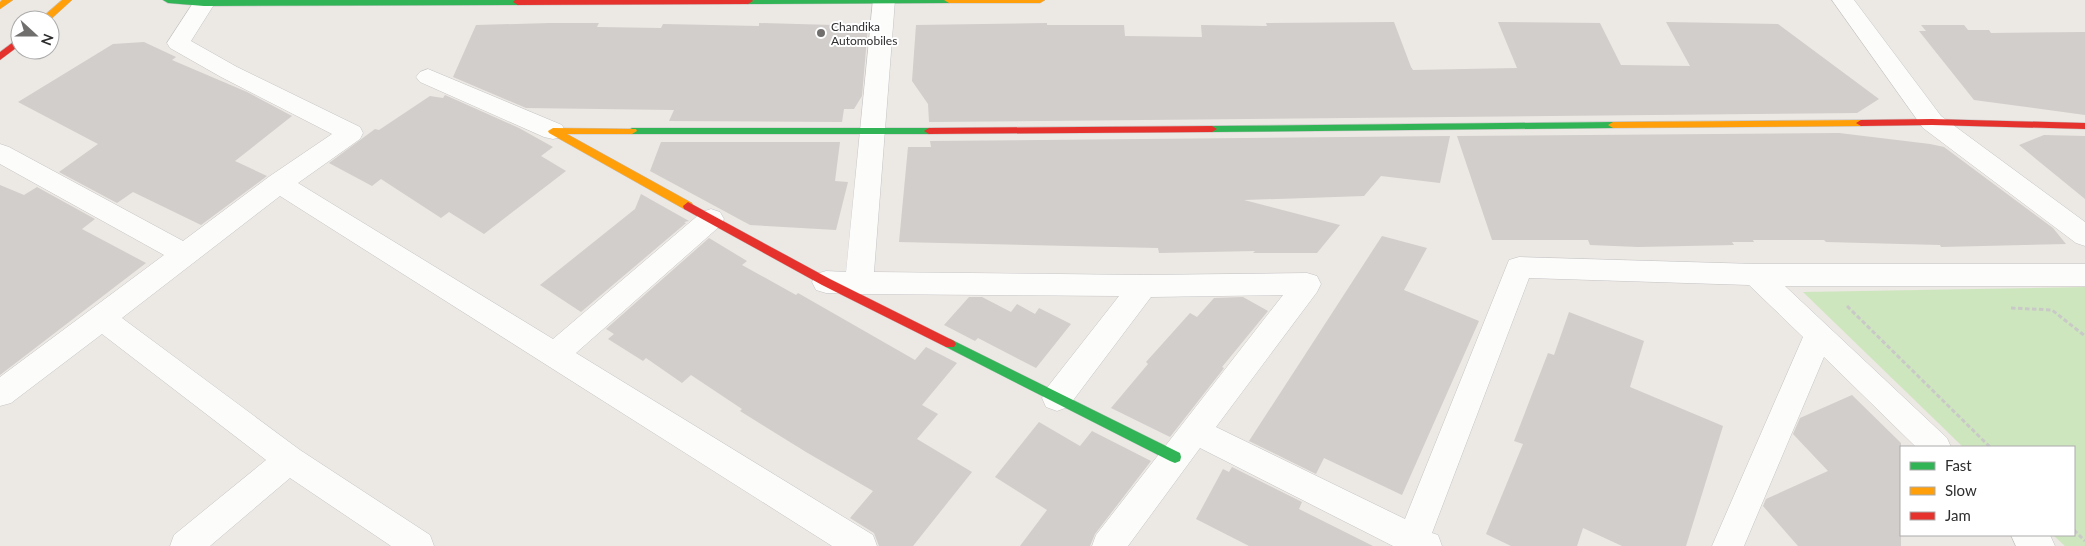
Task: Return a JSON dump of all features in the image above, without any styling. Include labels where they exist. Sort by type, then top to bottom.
[{"type":"main road","points":[[0,6],[8,0]]},
{"type":"main road","points":[[56,10],[67,0]]},
{"type":"main road","points":[[168,0],[204,3],[1040,0]]},
{"type":"main road","points":[[0,57],[10,48]]},
{"type":"main road","points":[[553,131],[872,132],[1932,122],[2085,126]]},
{"type":"main road","points":[[553,131],[826,282],[1175,457]]},
{"type":"street","points":[[1843,0],[1932,122],[2085,236]]},
{"type":"street","points":[[859,283],[884,1]]},
{"type":"street","points":[[0,394],[279,183],[351,133],[229,72],[178,43],[204,3]]},
{"type":"street","points":[[428,77],[553,131]]},
{"type":"street","points":[[0,153],[185,254]]},
{"type":"street","points":[[279,183],[861,546]]},
{"type":"street","points":[[555,355],[711,219]]},
{"type":"street","points":[[1195,431],[1417,544],[1519,267],[1756,275],[2085,274]]},
{"type":"street","points":[[1756,275],[1935,446]]},
{"type":"street","points":[[826,282],[1143,286],[1307,284],[1108,546]]},
{"type":"street","points":[[1056,398],[1143,286]]},
{"type":"street","points":[[102,318],[289,460],[418,546]]},
{"type":"street","points":[[1733,543],[1819,334]]},
{"type":"street","points":[[186,546],[289,460]]},
{"type":"street","points":[[2028,536],[2039,546]]},
{"type":"path","points":[[1853,303],[1843,302],[1989,446]]},
{"type":"path","points":[[2002,308],[2052,310],[2085,336]]},
{"type":"path","points":[[2075,531],[2085,541]]},
{"type":"green space","points":[[2085,287],[2085,546],[2065,546],[2054,536],[2075,536],[2075,446],[1962,446],[1803,292]]},
{"type":"building","points":[[1394,22],[1413,70],[1517,68],[1498,22],[1600,23],[1621,65],[1690,66],[1666,22],[1778,24],[1879,99],[1857,113],[929,122],[928,104],[912,81],[916,25],[1047,23],[1047,25],[1124,25],[1125,36],[1202,37],[1201,25],[1267,26],[1266,23]]},
{"type":"building","points":[[599,23],[597,27],[661,28],[663,24],[759,26],[759,23],[868,26],[862,96],[854,109],[844,109],[842,122],[669,121],[674,110],[526,108],[453,77],[476,25]]},
{"type":"building","points":[[1921,25],[1964,25],[1968,30],[1989,30],[1991,33],[2085,32],[2085,115],[1974,100],[1919,31],[1926,31]]},
{"type":"building","points":[[144,42],[176,57],[172,60],[247,92],[292,116],[235,161],[267,176],[201,225],[133,192],[117,203],[59,172],[98,144],[18,102],[113,44]]},
{"type":"building","points":[[445,95],[519,128],[553,147],[541,156],[566,171],[484,234],[449,212],[441,218],[381,179],[372,186],[329,163],[375,129],[379,130],[430,96],[443,98]]},
{"type":"building","points":[[1839,133],[1944,147],[2053,228],[2066,244],[1941,247],[1940,245],[1826,242],[1824,240],[1753,240],[1754,242],[1732,242],[1734,245],[1638,247],[1590,245],[1588,240],[1492,240],[1457,136]]},
{"type":"building","points":[[2044,135],[2085,136],[2085,199],[2019,145]]},
{"type":"building","points":[[1450,136],[1440,183],[1381,176],[1364,196],[1244,200],[1340,225],[1317,253],[1253,253],[1255,251],[1159,253],[1158,248],[899,242],[908,147],[931,147],[930,141]]},
{"type":"building","points":[[661,142],[840,142],[835,181],[848,182],[836,230],[750,225],[650,171]]},
{"type":"building","points":[[0,185],[24,195],[37,187],[95,219],[82,229],[146,263],[0,375]]},
{"type":"building","points":[[641,194],[689,221],[684,222],[686,223],[581,312],[540,285],[635,209]]},
{"type":"building","points":[[1382,236],[1427,248],[1404,290],[1479,321],[1402,495],[1324,458],[1316,474],[1249,441]]},
{"type":"building","points":[[709,238],[747,261],[742,265],[796,295],[798,293],[915,360],[926,347],[957,363],[922,405],[938,414],[917,439],[972,472],[913,546],[879,546],[874,533],[850,518],[873,491],[740,411],[742,409],[691,375],[682,383],[646,358],[643,361],[608,339],[614,334],[606,329]]},
{"type":"building","points":[[969,297],[982,297],[1011,312],[1017,304],[1035,314],[1039,308],[1071,324],[1036,368],[978,338],[975,341],[944,325]]},
{"type":"building","points":[[1243,297],[1268,311],[1222,367],[1224,368],[1170,437],[1111,408],[1148,364],[1146,362],[1190,313],[1197,317],[1214,298]]},
{"type":"building","points":[[1569,312],[1644,341],[1630,387],[1723,426],[1686,546],[1622,546],[1583,528],[1577,546],[1511,546],[1486,534],[1523,444],[1514,441],[1548,353],[1554,355]]},
{"type":"building","points":[[1852,395],[1901,443],[1901,546],[1798,546],[1763,506],[1766,499],[1828,471],[1793,434],[1800,418]]},
{"type":"building","points":[[1039,422],[1080,446],[1092,431],[1151,461],[1095,534],[1090,546],[1020,546],[1047,510],[995,477]]},
{"type":"building","points":[[1232,467],[1302,502],[1299,509],[1373,546],[1249,546],[1196,519],[1223,469],[1229,472]]},
{"type":"traffic: fast","points":[[168,0],[204,3],[518,2]]},
{"type":"traffic: fast","points":[[748,1],[949,0]]},
{"type":"traffic: fast","points":[[1212,129],[1613,125]]},
{"type":"traffic: fast","points":[[632,131],[929,131]]},
{"type":"traffic: fast","points":[[950,344],[1175,457]]},
{"type":"traffic: slow","points":[[0,6],[8,0]]},
{"type":"traffic: slow","points":[[56,10],[67,0]]},
{"type":"traffic: slow","points":[[949,0],[1040,0]]},
{"type":"traffic: slow","points":[[1613,125],[1861,123]]},
{"type":"traffic: slow","points":[[632,131],[553,131],[688,206]]},
{"type":"traffic: jam","points":[[518,2],[748,1]]},
{"type":"traffic: jam","points":[[0,57],[10,48]]},
{"type":"traffic: jam","points":[[1861,123],[1932,122],[2085,126]]},
{"type":"traffic: jam","points":[[929,131],[1212,129]]},
{"type":"traffic: jam","points":[[688,206],[826,282],[950,344]]},
{"type":"place","name":"Chandika Automobiles","points":[[821,33]]}]
